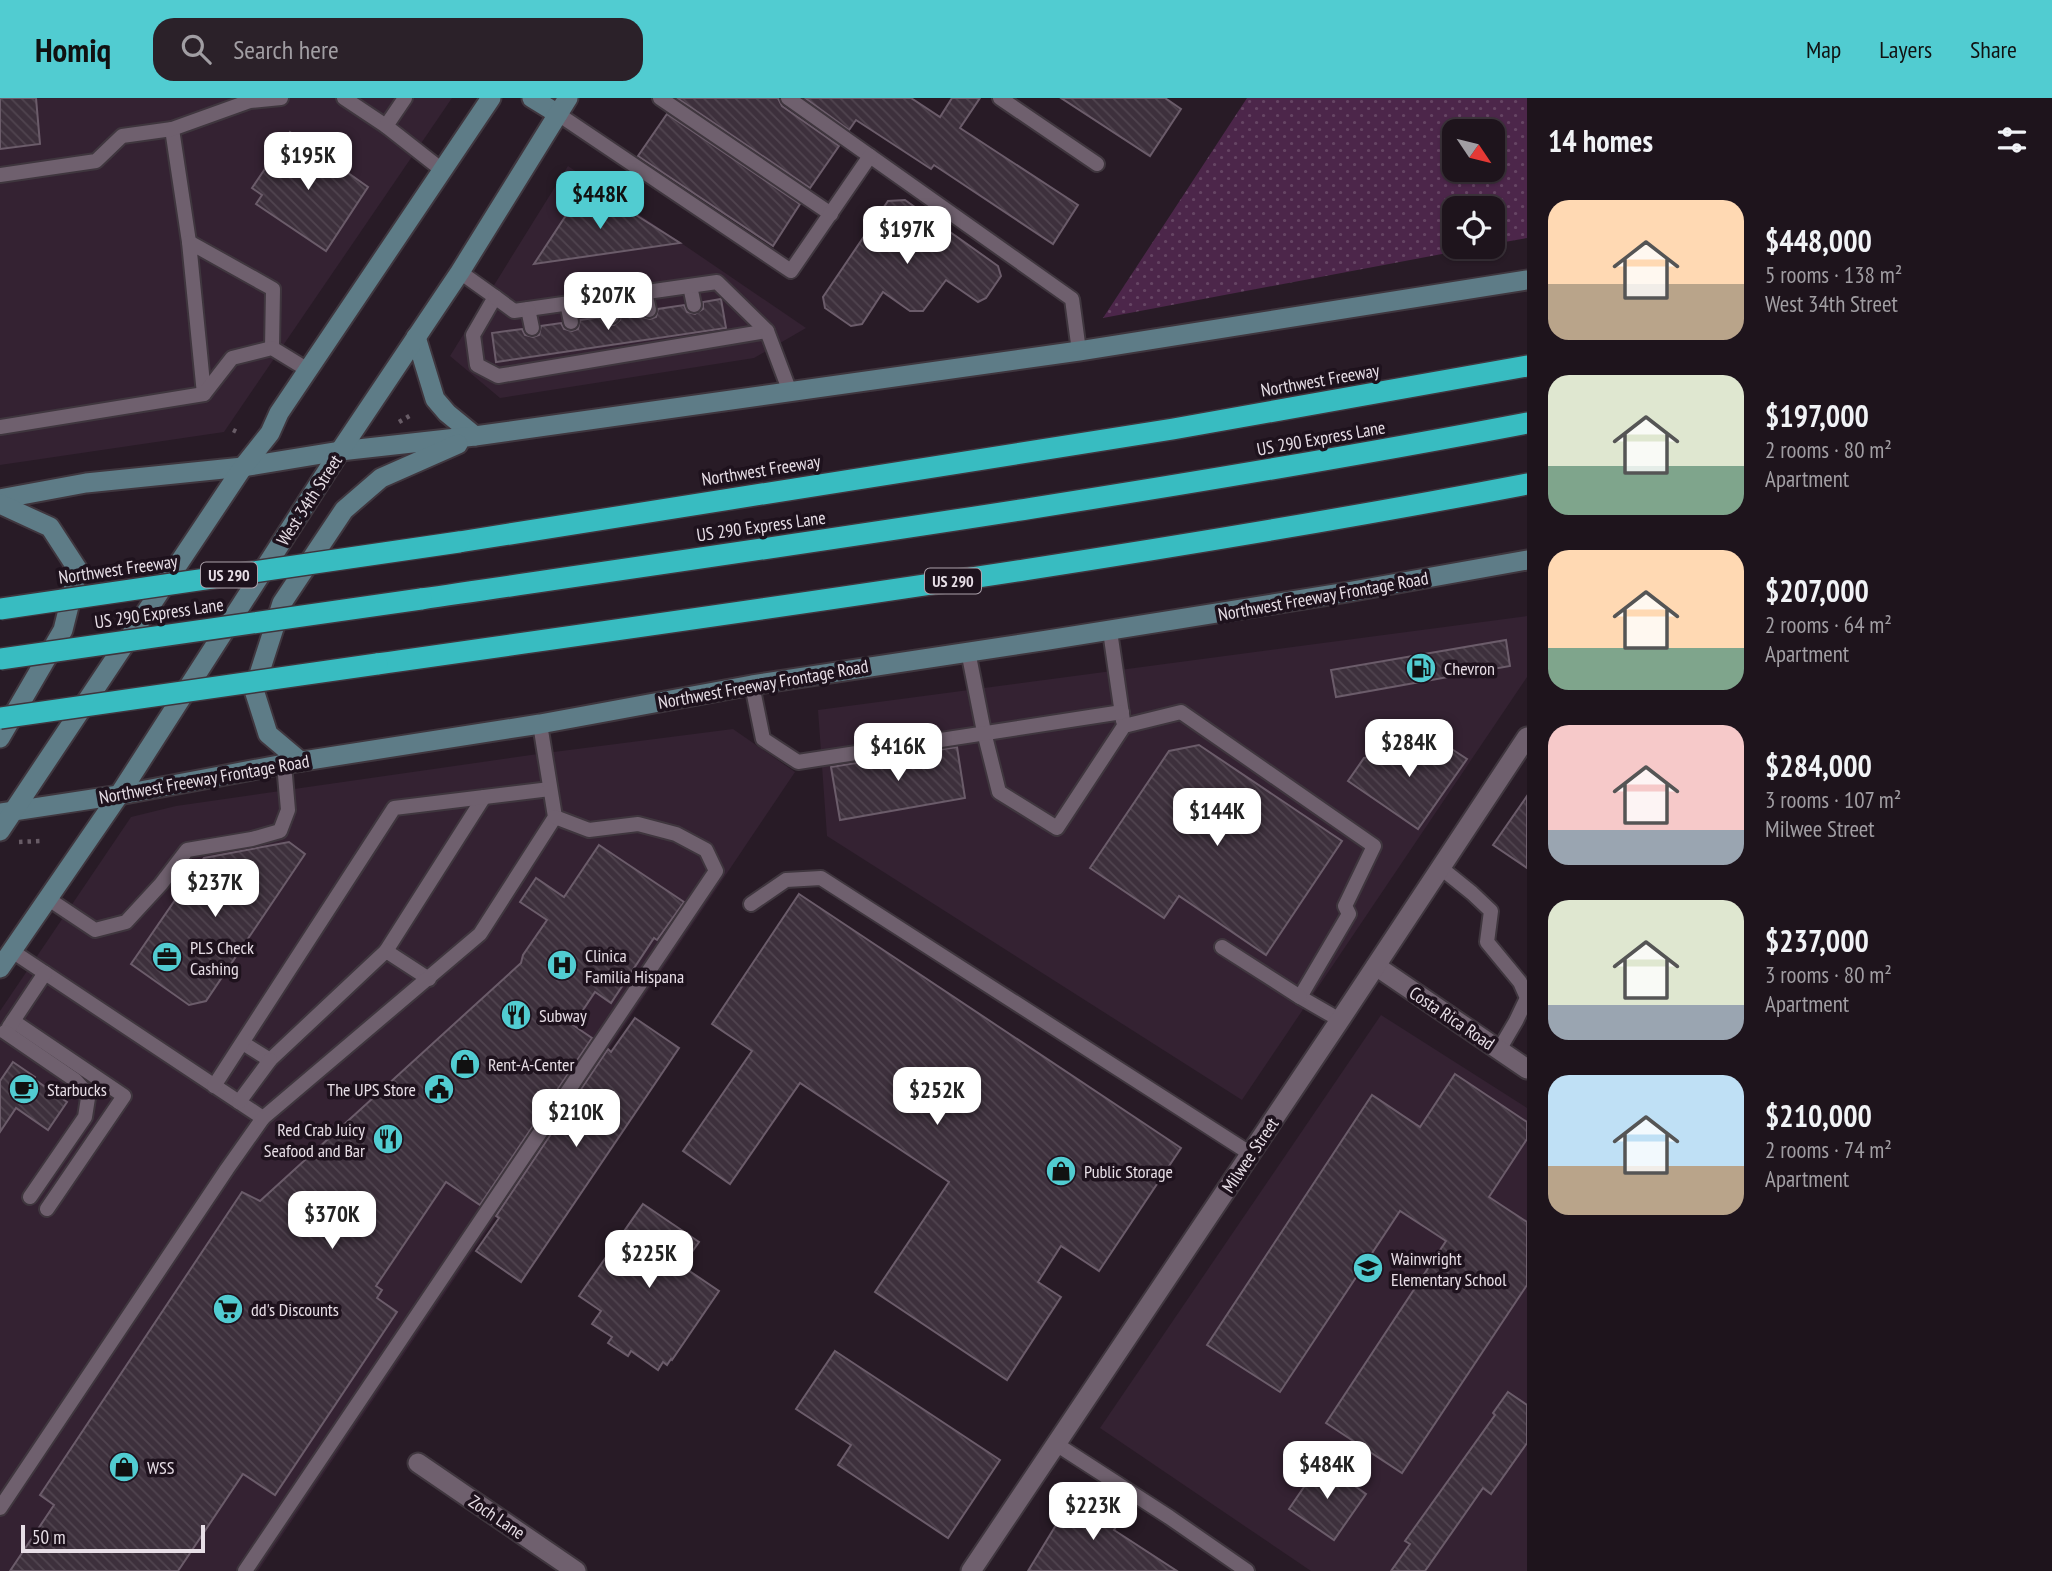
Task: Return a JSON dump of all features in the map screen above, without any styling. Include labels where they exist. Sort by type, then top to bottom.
[{"type":"highway","name":"Northwest Freeway","points":[[0,609],[459,542],[1173,429],[1527,366]]},
{"type":"highway","name":"US 290 Express Lane","points":[[0,659],[1122,495],[1527,424]]},
{"type":"highway","name":"US 290","points":[[0,718],[912,588],[1158,550],[1527,484]]},
{"type":"main road","points":[[0,831],[7,812],[243,467],[270,433],[279,413],[491,98]]},
{"type":"main road","points":[[532,98],[563,106]]},
{"type":"main road","name":"West 34th Street","points":[[0,968],[119,795],[340,451],[460,272],[563,106]]},
{"type":"main road","points":[[0,501],[86,482],[243,467],[340,451],[475,436],[790,392],[1079,351],[1527,280]]},
{"type":"main road","points":[[416,337],[435,399],[447,413],[475,436]]},
{"type":"main road","points":[[292,762],[268,734],[254,690],[282,603],[344,510],[381,478],[475,436]]},
{"type":"main road","points":[[0,501],[50,527],[78,570],[64,630],[0,738]]},
{"type":"main road","name":"Northwest Freeway Frontage Road","points":[[7,812],[119,795],[292,762],[540,724],[752,685],[1335,595],[1527,560]]},
{"type":"street","name":"Milwee Street","points":[[971,1571],[1527,737]]},
{"type":"street","name":"Costa Rica Road","points":[[1376,966],[1527,1069]]},
{"type":"street","name":"Zoch Lane","points":[[418,1463],[576,1571]]},
{"type":"lane","points":[[0,175],[96,161],[122,136],[172,130],[250,101],[281,98]]},
{"type":"lane","points":[[344,98],[386,125],[442,170]]},
{"type":"lane","points":[[386,125],[405,98]]},
{"type":"lane","points":[[660,98],[831,214]]},
{"type":"lane","points":[[788,98],[1072,299],[1079,351]]},
{"type":"lane","points":[[1000,98],[1097,164]]},
{"type":"lane","points":[[563,106],[792,271],[870,156]]},
{"type":"lane","points":[[172,130],[189,242],[204,394]]},
{"type":"lane","points":[[189,242],[274,289],[272,348]]},
{"type":"lane","points":[[460,272],[514,311],[717,282],[766,331],[790,392]]},
{"type":"lane","points":[[690,286],[694,305]]},
{"type":"lane","points":[[645,292],[649,310]]},
{"type":"lane","points":[[495,297],[473,335],[477,365],[498,376],[539,363],[579,356],[701,337],[766,331]]},
{"type":"lane","points":[[610,298],[612,316]]},
{"type":"lane","points":[[567,303],[571,321]]},
{"type":"lane","points":[[528,309],[532,328]]},
{"type":"lane","points":[[0,427],[204,394],[232,358],[272,348],[308,370]]},
{"type":"lane","points":[[968,651],[999,792],[1057,828],[1123,719],[1110,631]]},
{"type":"lane","points":[[752,685],[763,739],[798,762],[984,732],[1181,712],[1374,846],[1345,905],[1349,914],[1300,997]]},
{"type":"lane","points":[[1,1503],[263,1118],[480,934],[555,817],[540,724]]},
{"type":"lane","points":[[47,898],[94,930],[126,922],[161,884],[187,850],[252,839],[280,831],[288,810],[292,762]]},
{"type":"lane","points":[[214,1086],[394,808],[550,789]]},
{"type":"lane","points":[[239,1102],[270,1060],[386,951],[484,797]]},
{"type":"lane","points":[[245,1571],[716,872],[706,850],[676,834],[638,824],[589,830],[555,817]]},
{"type":"lane","points":[[1441,869],[1491,911],[1487,942],[1520,982],[1527,998],[1499,1050]]},
{"type":"lane","points":[[751,904],[786,880],[821,878],[1251,1154]]},
{"type":"lane","points":[[1222,947],[1340,1020]]},
{"type":"lane","points":[[12,951],[263,1118]]},
{"type":"lane","points":[[386,951],[429,979]]},
{"type":"lane","points":[[6,1031],[45,973]]},
{"type":"lane","points":[[6,1031],[93,1075],[124,1096],[47,1209]]},
{"type":"lane","points":[[6,1031],[75,1080],[88,1098]]},
{"type":"lane","points":[[243,1044],[270,1060]]},
{"type":"lane","points":[[30,1197],[85,1117],[93,1075]]},
{"type":"lane","points":[[1056,1444],[1247,1571]]},
{"type":"path","points":[[400,422],[411,415]]},
{"type":"path","points":[[18,842],[40,841]]},
{"type":"shaded area","points":[[0,98],[452,98],[224,432],[0,465]]},
{"type":"shaded area","points":[[1247,98],[1527,98],[1527,238],[1505,242],[1505,196],[1442,196],[1442,254],[1103,318]]},
{"type":"shaded area","points":[[568,166],[806,328],[754,358],[500,398],[450,356]]},
{"type":"shaded area","points":[[1527,616],[1527,677],[1242,1100],[827,836],[818,710]]},
{"type":"shaded area","points":[[733,729],[795,772],[258,1571],[0,1571],[0,1011],[131,817],[176,806]]},
{"type":"shaded area","name":"Wainwright Elementary School","points":[[1381,1015],[1527,1108],[1527,1571],[1311,1571],[1100,1428]]},
{"type":"building","points":[[0,98],[36,98],[40,144],[0,149]]},
{"type":"building","points":[[677,98],[778,98],[782,106],[839,146],[810,188]]},
{"type":"building","points":[[805,98],[911,98],[940,117],[952,98],[980,98],[960,128],[1078,205],[1053,244],[934,165],[931,169],[856,120],[849,130]]},
{"type":"building","points":[[1061,98],[1165,98],[1181,109],[1150,156]]},
{"type":"building","points":[[667,114],[800,204],[773,246],[638,156]]},
{"type":"building","points":[[290,132],[368,187],[326,251],[256,204],[262,195],[252,188]]},
{"type":"building","points":[[595,189],[680,243],[534,264],[582,191]]},
{"type":"building","points":[[905,200],[998,266],[1001,276],[986,298],[978,302],[946,280],[923,311],[910,311],[883,292],[862,324],[851,326],[825,308],[823,297],[888,201]]},
{"type":"building","points":[[721,299],[726,328],[496,362],[492,333],[522,329],[525,335],[533,337],[539,335],[541,326],[561,323],[564,329],[572,331],[578,329],[580,320],[602,317],[608,324],[614,325],[620,320],[621,314],[640,312],[642,317],[650,319],[656,317],[658,309],[684,305],[687,312],[695,314],[703,309],[703,302]]},
{"type":"building","name":"Chevron","points":[[1506,640],[1510,666],[1336,697],[1331,670]]},
{"type":"building","points":[[1444,744],[1467,759],[1418,829],[1348,781],[1364,758],[1384,754],[1384,750],[1408,746],[1408,750]]},
{"type":"building","points":[[1199,745],[1342,841],[1266,955],[1179,896],[1164,918],[1090,868],[1169,751]]},
{"type":"building","points":[[957,747],[965,798],[840,820],[831,767]]},
{"type":"building","points":[[1527,796],[1527,868],[1493,845]]},
{"type":"building","points":[[289,842],[305,854],[206,1001],[189,1005],[131,964],[204,858]]},
{"type":"building","points":[[599,845],[684,902],[657,940],[654,938],[611,1003],[595,992],[573,1025],[592,1038],[480,1205],[446,1182],[376,1286],[382,1290],[377,1298],[397,1312],[275,1495],[243,1474],[178,1571],[10,1571],[54,1505],[40,1495],[242,1192],[260,1201],[521,963],[523,955],[547,920],[520,902],[536,878],[564,897]]},
{"type":"building","points":[[799,894],[1181,1148],[1099,1271],[1061,1246],[1038,1282],[1061,1297],[1007,1380],[875,1292],[949,1182],[800,1083],[730,1184],[683,1151],[752,1051],[712,1024]]},
{"type":"building","points":[[635,1018],[679,1048],[521,1282],[476,1251],[499,1218],[496,1216],[608,1049],[611,1052]]},
{"type":"building","name":"Starbucks","points":[[13,1062],[67,1102],[48,1130],[16,1108],[0,1132],[0,1081]]},
{"type":"building","points":[[1455,1074],[1527,1122],[1527,1139],[1489,1197],[1527,1222],[1527,1285],[1402,1473],[1326,1423],[1446,1241],[1400,1211],[1280,1392],[1207,1345],[1372,1095],[1420,1127]]},
{"type":"building","points":[[643,1204],[699,1242],[682,1266],[719,1291],[672,1360],[667,1365],[663,1362],[658,1370],[631,1351],[628,1356],[608,1343],[612,1337],[592,1324],[601,1311],[579,1296]]},
{"type":"building","points":[[835,1351],[1000,1460],[948,1538],[838,1465],[851,1445],[796,1409]]},
{"type":"building","points":[[1508,1392],[1527,1405],[1527,1443],[1491,1494],[1483,1488],[1425,1571],[1391,1571],[1410,1544],[1405,1541],[1495,1415],[1493,1413]]},
{"type":"building","points":[[1321,1462],[1366,1494],[1334,1540],[1289,1509]]},
{"type":"building","points":[[1087,1488],[1115,1507],[1111,1513],[1121,1519],[1114,1530],[1177,1571],[1028,1571],[1067,1507],[1076,1495],[1081,1498]]},
{"type":"place","name":"Chevron","points":[[1421,668]]},
{"type":"place","name":"PLS Check Cashing","points":[[167,957]]},
{"type":"place","name":"Clinica Familia Hispana","points":[[562,965]]},
{"type":"place","name":"Subway","points":[[516,1015]]},
{"type":"place","name":"Rent-A-Center","points":[[465,1064]]},
{"type":"place","name":"Starbucks","points":[[24,1089]]},
{"type":"place","name":"The UPS Store","points":[[439,1089]]},
{"type":"place","name":"Red Crab Juicy Seafood and Bar","points":[[388,1139]]},
{"type":"place","name":"Public Storage","points":[[1061,1171]]},
{"type":"place","name":"Wainwright Elementary School","points":[[1368,1268]]},
{"type":"place","name":"dd's Discounts","points":[[228,1309]]},
{"type":"place","name":"WSS","points":[[124,1467]]}]
